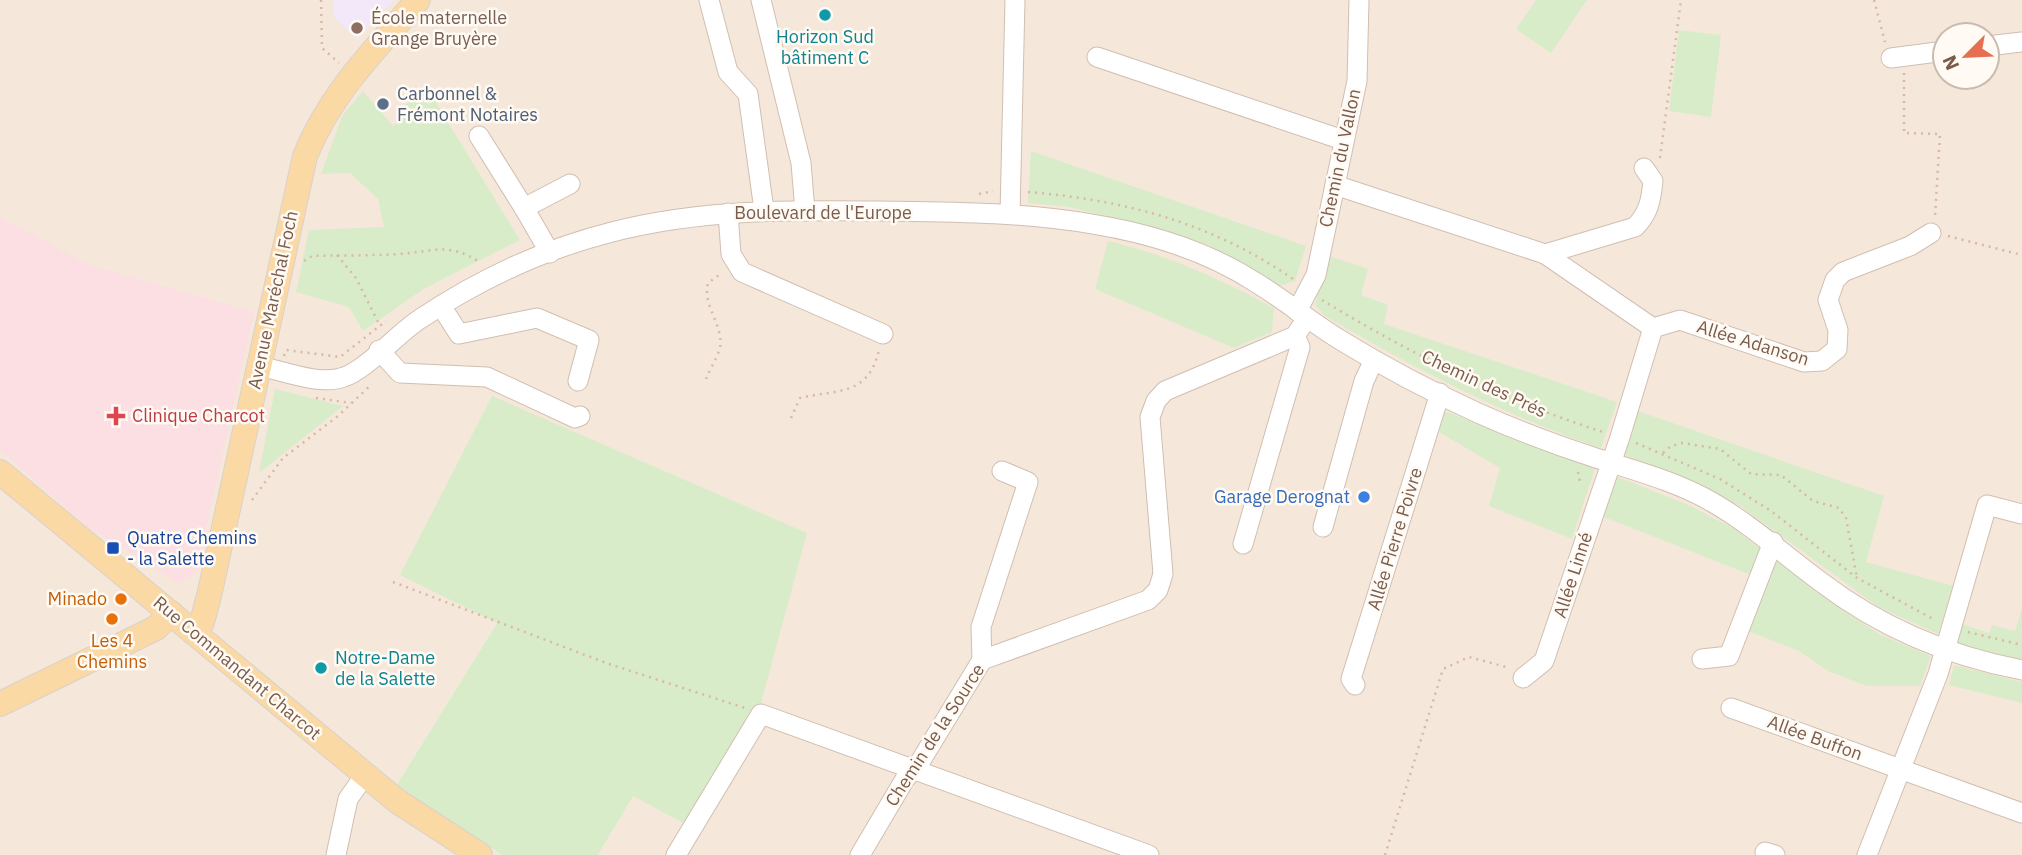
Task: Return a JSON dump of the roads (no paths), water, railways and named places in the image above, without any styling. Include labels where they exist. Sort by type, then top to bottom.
[{"type":"main road","name":"Avenue Maréchal Foch","points":[[193,632],[202,622],[209,596],[297,188],[318,126],[341,90],[418,0]]},
{"type":"main road","name":"Rue Commandant Charcot","points":[[0,472],[402,805],[481,855]]},
{"type":"main road","points":[[0,704],[156,628],[171,613]]},
{"type":"street","points":[[709,0],[728,72],[748,93],[764,210]]},
{"type":"street","points":[[761,0],[801,163],[805,211]]},
{"type":"street","points":[[1010,214],[1015,0]]},
{"type":"street","name":"Chemin du Vallon","points":[[1302,315],[1316,275],[1357,81],[1359,0]]},
{"type":"street","points":[[2001,44],[2022,42]]},
{"type":"street","points":[[1898,57],[1931,53]]},
{"type":"street","points":[[1097,57],[1343,140]]},
{"type":"street","points":[[479,136],[550,253]]},
{"type":"street","points":[[1545,254],[1635,227],[1646,216],[1651,202],[1653,181],[1644,168]]},
{"type":"street","points":[[524,208],[570,184]]},
{"type":"street","points":[[1335,185],[1545,254],[1653,328],[1620,437],[1609,462]]},
{"type":"street","name":"Boulevard de l'Europe","points":[[259,366],[321,379],[341,379],[355,373],[387,351],[441,306],[489,278],[610,232],[682,218],[764,210],[1010,214]]},
{"type":"street","points":[[728,213],[731,254],[742,272],[883,334]]},
{"type":"street","name":"Chemin des Prés","points":[[1010,214],[1097,225],[1163,241],[1196,253],[1251,279],[1374,360],[1476,412],[1609,462],[1663,478],[1709,500],[1773,542],[1819,581],[1857,607],[1897,629],[1946,650],[2022,670]]},
{"type":"street","name":"Allée Adanson","points":[[1653,328],[1680,320],[1804,362],[1822,361],[1837,349],[1839,340],[1828,300],[1835,280],[1854,266],[1910,246],[1931,233]]},
{"type":"street","points":[[441,306],[459,334],[537,318],[589,340],[578,381]]},
{"type":"street","points":[[1243,544],[1300,347],[1295,336],[1302,315]]},
{"type":"street","name":"Chemin de la Source","points":[[860,855],[982,660],[1148,600],[1158,590],[1163,574],[1150,417],[1156,401],[1165,391],[1295,336]]},
{"type":"street","points":[[387,351],[400,373],[487,377],[575,418],[580,416]]},
{"type":"street","points":[[1324,527],[1364,382],[1374,360]]},
{"type":"street","name":"Allée Pierre Poivre","points":[[1355,685],[1351,679],[1440,393]]},
{"type":"street","name":"Allée Linné","points":[[1523,678],[1544,662],[1609,462]]},
{"type":"street","points":[[982,660],[981,627],[1028,482],[1002,471]]},
{"type":"street","points":[[1867,855],[1946,650],[1987,505],[2022,514]]},
{"type":"street","points":[[1702,659],[1729,656],[1773,542]]},
{"type":"street","name":"Allée Buffon","points":[[1731,708],[2022,813]]},
{"type":"street","points":[[676,855],[761,714],[1142,854]]},
{"type":"street","points":[[336,855],[348,799],[365,775]]},
{"type":"place","name":"Horizon Sud bâtiment C","points":[[825,15]]},
{"type":"place","name":"École maternelle Grange Bruyère","points":[[357,28]]},
{"type":"place","name":"Carbonnel & Frémont Notaires","points":[[383,104]]},
{"type":"place","name":"Clinique Charcot","points":[[116,416]]},
{"type":"place","name":"Garage Derognat","points":[[1364,497]]},
{"type":"place","name":"Quatre Chemins - la Salette","points":[[113,548]]},
{"type":"place","name":"Minado","points":[[121,599]]},
{"type":"place","name":"Les 4 Chemins","points":[[112,619]]},
{"type":"place","name":"Notre-Dame de la Salette","points":[[321,668]]}]
